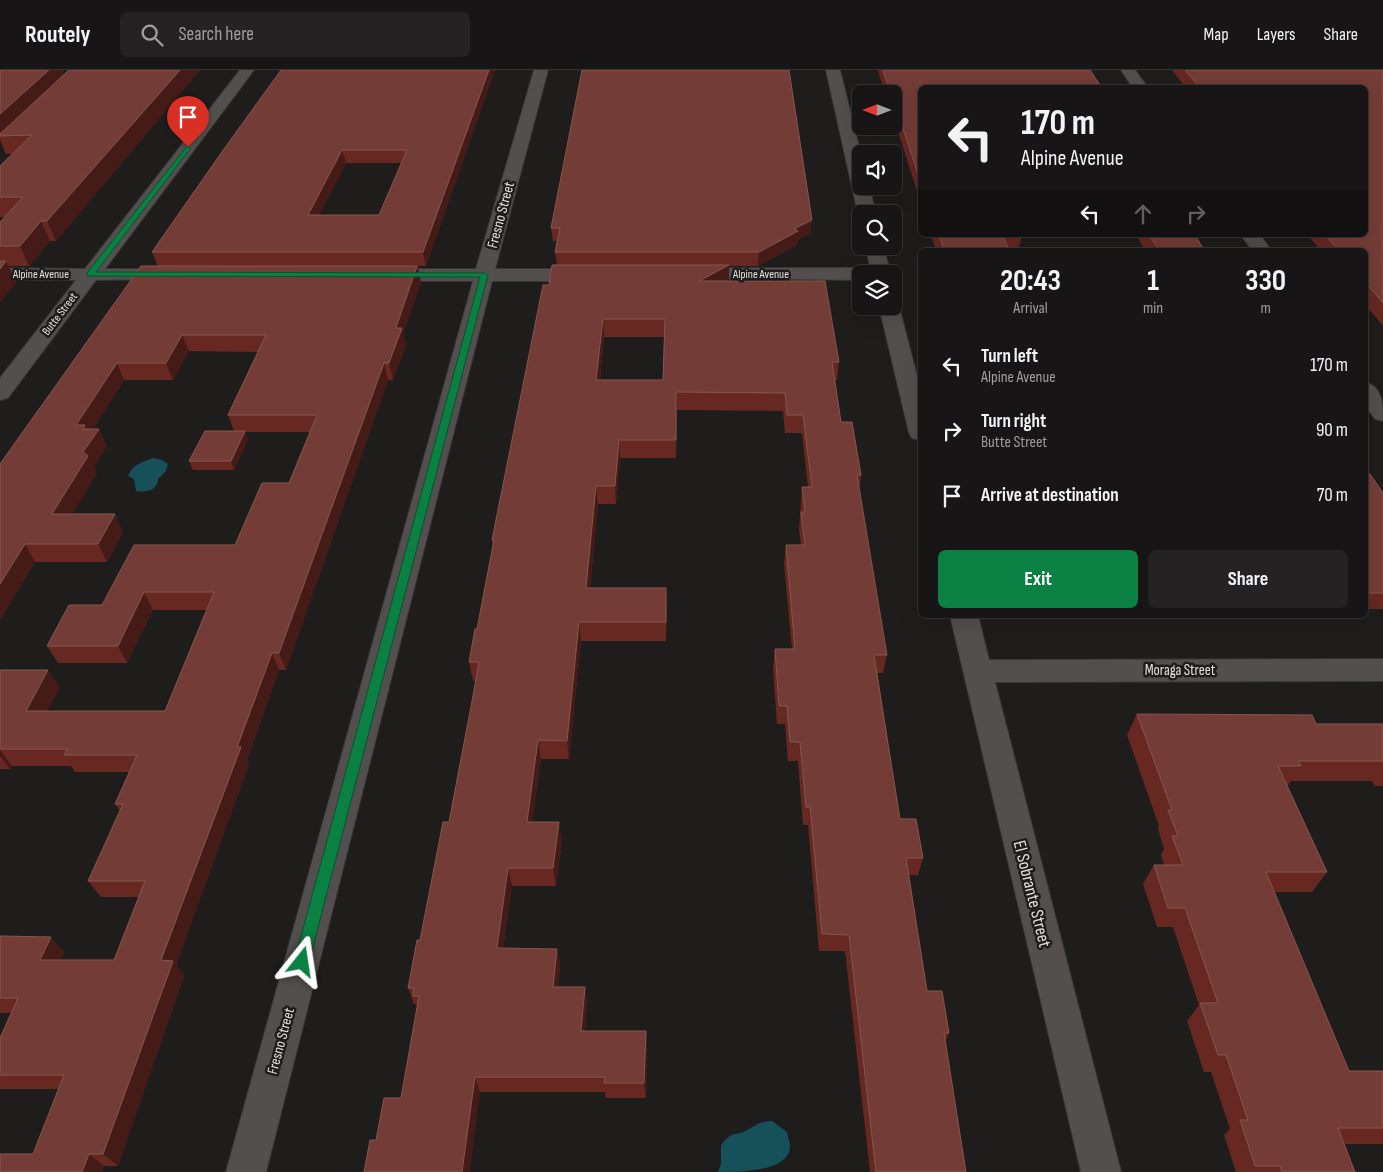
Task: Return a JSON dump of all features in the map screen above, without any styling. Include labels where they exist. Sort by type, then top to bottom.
[{"type":"street","name":"Butte Street","points":[[0,393],[247,70]]},
{"type":"street","name":"Fresno Street","points":[[246,1172],[484,275],[541,70]]},
{"type":"street","points":[[833,70],[865,205]]},
{"type":"street","points":[[1128,70],[1139,85]]},
{"type":"street","points":[[1252,237],[1260,248]]},
{"type":"street","name":"Alpine Avenue","points":[[0,274],[193,275]]},
{"type":"street","name":"Alpine Avenue","points":[[672,274],[852,274]]},
{"type":"street","points":[[370,275],[602,275]]},
{"type":"street","points":[[891,315],[918,425]]},
{"type":"street","points":[[1368,394],[1383,414]]},
{"type":"street","name":"El Sobrante Street","points":[[965,618],[1101,1172]]},
{"type":"street","name":"Moraga Street","points":[[977,671],[1383,670]]},
{"type":"water","points":[[153,458],[168,464],[166,471],[158,479],[154,488],[144,492],[136,491],[134,479],[128,476],[130,472],[138,464]]},
{"type":"water","points":[[772,1121],[787,1132],[790,1148],[787,1156],[781,1162],[750,1171],[718,1172],[721,1164],[721,1145],[729,1137],[744,1132],[759,1123]]},
{"type":"building","points":[[0,70],[49,70],[0,114]]},
{"type":"building","points":[[69,70],[180,70],[47,221],[41,221],[20,246],[0,246],[0,222],[23,197],[0,197],[0,166],[32,135],[0,136],[0,134]]},
{"type":"building","points":[[281,70],[489,70],[423,252],[152,252]],"holes":[[[342,150],[407,150],[379,215],[308,215]]]},
{"type":"building","points":[[582,70],[789,70],[812,220],[794,229],[798,231],[759,252],[555,252],[560,228],[551,228]]},
{"type":"building","points":[[883,70],[1090,70],[1100,85],[918,85],[918,174],[902,125],[902,85],[888,85]]},
{"type":"building","points":[[1185,70],[1383,70],[1383,303],[1368,286],[1368,248],[1336,248],[1327,237],[1368,237],[1368,85],[1198,85]]},
{"type":"building","points":[[940,237],[1003,237],[1008,248],[943,248]]},
{"type":"building","points":[[1150,237],[1196,237],[1203,248],[1158,248]]},
{"type":"building","points":[[0,261],[6,261],[0,269]]},
{"type":"building","points":[[552,265],[729,265],[699,281],[825,281],[839,362],[832,362],[841,422],[852,422],[861,475],[857,475],[887,655],[874,655],[900,819],[916,819],[923,858],[906,858],[927,991],[942,991],[949,1033],[944,1033],[966,1172],[876,1172],[849,935],[822,934],[810,807],[806,807],[800,742],[790,742],[787,706],[779,706],[775,649],[795,649],[786,545],[805,545],[801,512],[805,512],[802,487],[812,487],[803,415],[787,415],[785,393],[676,392],[676,440],[619,440],[615,486],[596,486],[586,588],[666,588],[666,622],[579,622],[567,741],[538,740],[527,822],[559,822],[553,868],[508,868],[497,948],[557,949],[553,987],[585,987],[581,1031],[646,1031],[644,1083],[604,1083],[605,1077],[475,1077],[462,1172],[364,1172],[370,1140],[376,1140],[384,1098],[401,1098],[419,996],[413,996],[414,988],[408,988],[417,940],[420,940],[443,822],[449,822],[479,662],[469,662],[475,629],[477,629],[494,540],[492,540],[543,285],[549,285]],"holes":[[[603,319],[665,319],[663,380],[596,380]]]},
{"type":"building","points":[[141,266],[417,266],[396,328],[402,328],[389,363],[384,363],[279,653],[272,653],[237,747],[241,747],[161,960],[173,961],[103,1154],[89,1154],[82,1172],[0,1172],[0,1154],[33,1154],[64,1075],[0,1075],[0,1038],[18,998],[0,998],[0,936],[51,937],[40,960],[114,960],[145,881],[88,881],[123,804],[115,804],[137,755],[64,755],[67,749],[0,749],[0,670],[48,670],[26,711],[165,711],[214,592],[144,592],[118,646],[47,646],[69,605],[102,605],[134,545],[235,545],[262,483],[289,483],[317,415],[228,415],[266,335],[182,335],[166,363],[117,363],[76,425],[85,425],[83,429],[99,429],[83,452],[88,456],[52,514],[115,514],[98,544],[25,544],[0,584],[0,464]]},
{"type":"building","points":[[205,431],[245,431],[231,461],[189,461]]},
{"type":"building","points":[[1368,474],[1370,474],[1383,493],[1383,593],[1368,593]]},
{"type":"building","points":[[1137,714],[1312,715],[1316,724],[1383,724],[1383,761],[1298,761],[1301,766],[1278,766],[1327,872],[1266,872],[1349,1071],[1383,1071],[1383,1128],[1338,1128],[1355,1172],[1282,1172],[1280,1166],[1255,1166],[1240,1120],[1248,1120],[1226,1055],[1218,1055],[1200,1003],[1218,1003],[1185,908],[1168,908],[1154,865],[1183,865],[1172,836],[1178,836],[1168,810],[1172,810]]},
{"type":"route","points":[[188,147],[90,274],[484,275],[302,962]]}]
